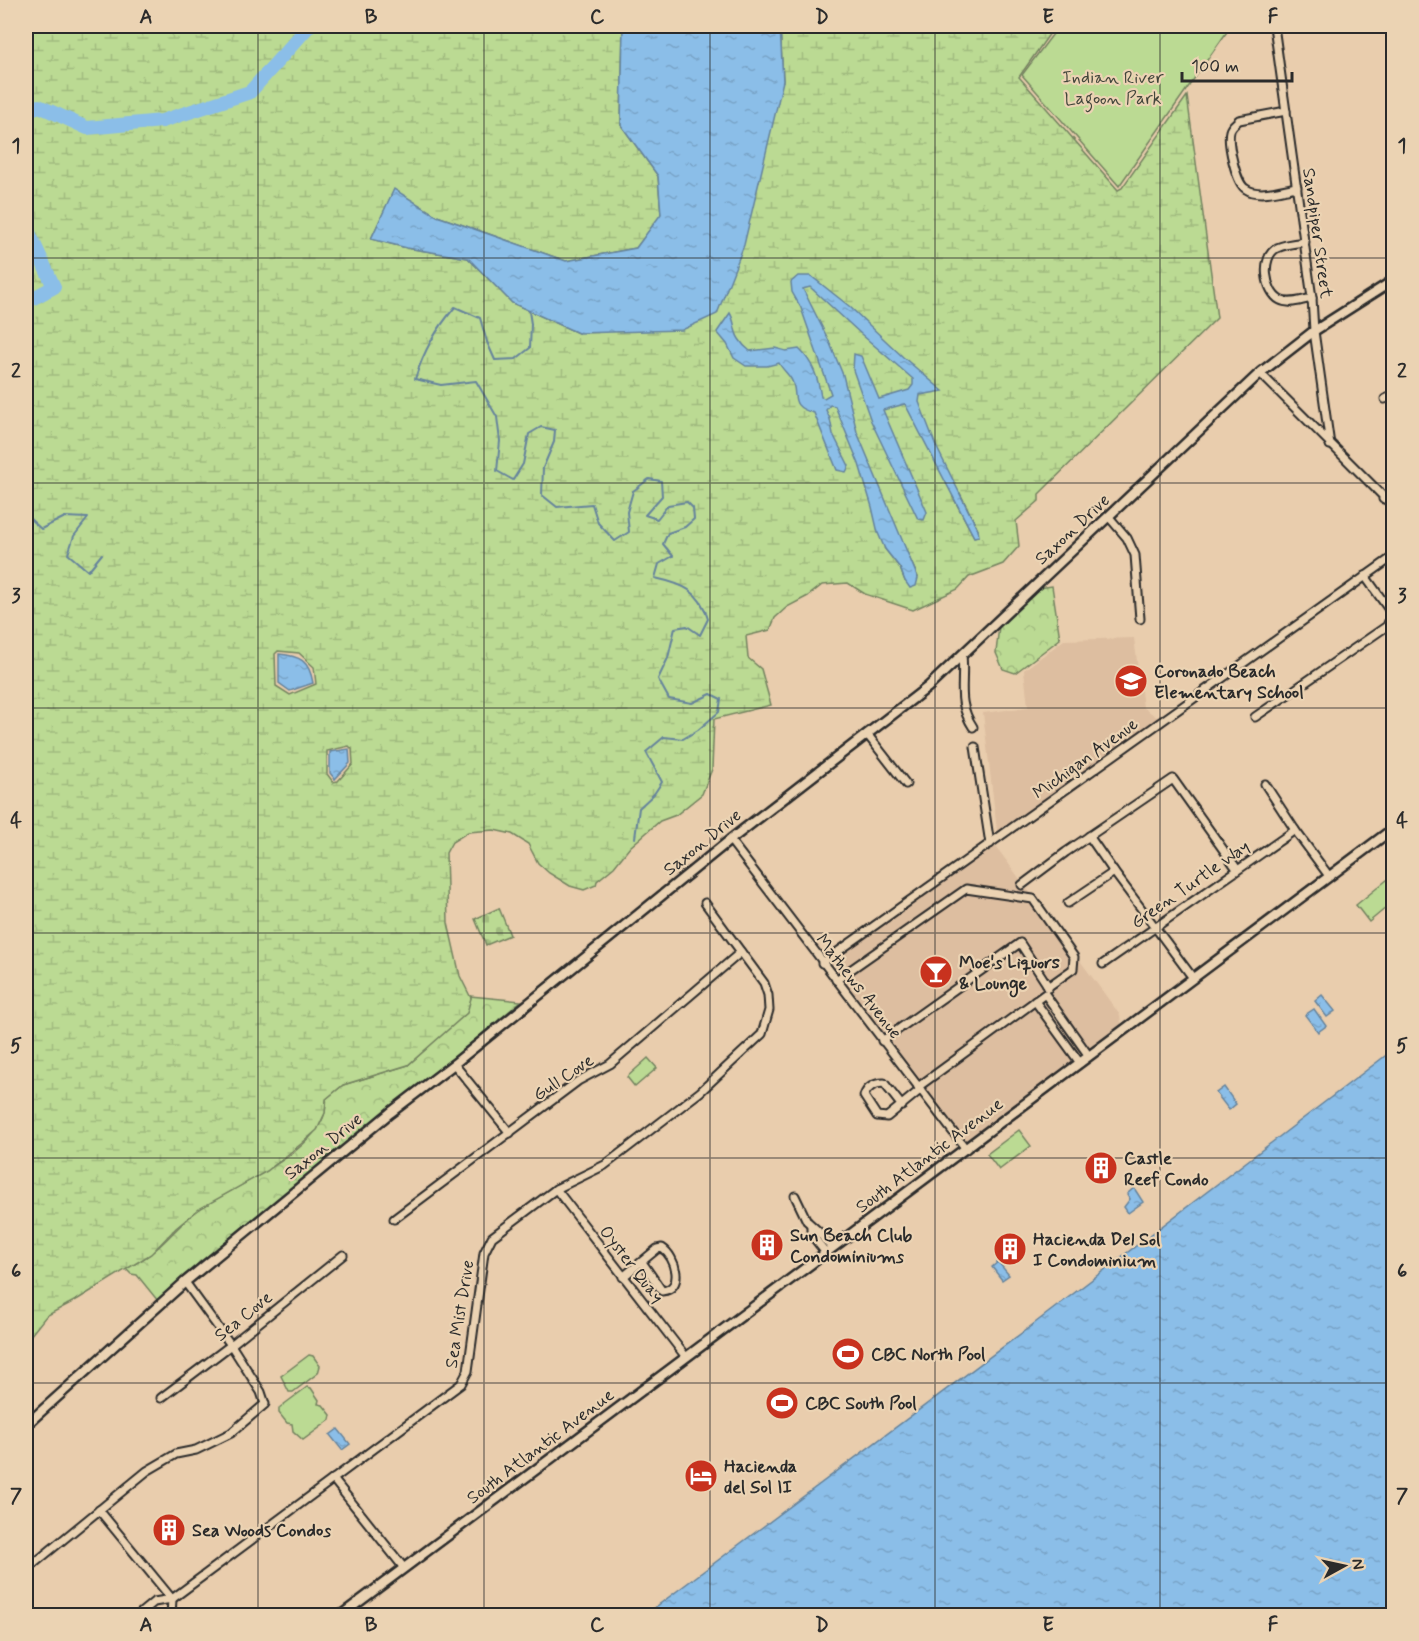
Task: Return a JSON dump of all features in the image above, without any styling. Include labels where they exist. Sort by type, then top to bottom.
[{"type":"street","name":"Sandpiper Street","points":[[1275,26],[1330,446]]},
{"type":"street","points":[[1286,111],[1239,120],[1232,126],[1229,133],[1237,179],[1244,189],[1256,193],[1297,188]]},
{"type":"street","points":[[1305,242],[1278,247],[1271,252],[1266,264],[1271,290],[1278,299],[1286,302],[1312,298]]},
{"type":"street","name":"Saxon Drive","points":[[26,1425],[185,1282],[390,1113],[454,1064],[730,840],[928,687],[1260,373],[1314,331],[1394,280]]},
{"type":"street","points":[[1260,373],[1330,446],[1394,507]]},
{"type":"street","points":[[1385,399],[1394,394]]},
{"type":"street","points":[[1383,499],[1394,492]]},
{"type":"street","points":[[1109,517],[1127,538],[1135,555],[1140,619]]},
{"type":"street","name":"Michigan Avenue","points":[[822,963],[1394,556]]},
{"type":"street","points":[[1255,717],[1387,626],[1391,616],[1390,611],[1365,576]]},
{"type":"street","points":[[963,655],[965,715],[973,727]]},
{"type":"street","points":[[867,734],[906,784]]},
{"type":"street","points":[[975,747],[990,844]]},
{"type":"street","points":[[1022,885],[1173,779],[1237,869]]},
{"type":"street","points":[[1265,784],[1329,876]]},
{"type":"street","name":"South Atlantic Avenue","points":[[340,1616],[1394,828]]},
{"type":"street","name":"Green Turtle Way","points":[[1103,963],[1295,830]]},
{"type":"street","points":[[1089,836],[1193,978]]},
{"type":"street","name":"Mathews Avenue","points":[[730,840],[966,1149]]},
{"type":"street","points":[[1068,903],[1114,872]]},
{"type":"street","points":[[836,980],[966,889],[1034,899],[1074,957],[1072,969],[1049,986],[1045,994],[919,1088],[902,1106],[886,1117],[878,1116],[864,1096],[866,1091],[876,1083],[884,1083],[902,1106]]},
{"type":"street","name":"Sea Mist Drive","points":[[137,1616],[154,1602],[172,1599],[461,1384],[468,1371],[484,1253],[492,1237],[556,1189],[605,1165],[700,1092],[762,1034],[769,1010],[764,983],[705,903]]},
{"type":"street","points":[[882,1041],[1020,943],[1049,986]]},
{"type":"street","name":"Gull Cove","points":[[394,1219],[578,1081],[610,1064],[741,952]]},
{"type":"street","points":[[1045,994],[1089,1056]]},
{"type":"street","points":[[1035,1001],[1080,1063]]},
{"type":"street","points":[[454,1064],[510,1133]]},
{"type":"street","name":"Oyster Quay","points":[[556,1189],[686,1357]]},
{"type":"street","points":[[795,1196],[807,1221],[817,1230],[829,1250]]},
{"type":"street","points":[[622,1277],[657,1249],[664,1250],[668,1252],[676,1274],[672,1288],[662,1291],[642,1262]]},
{"type":"street","name":"Sea Cove","points":[[161,1398],[231,1346],[343,1255]]},
{"type":"street","points":[[26,1570],[147,1471],[176,1454],[196,1450],[231,1433],[265,1404],[261,1392],[231,1346],[185,1282]]},
{"type":"street","points":[[333,1479],[404,1568]]},
{"type":"street","points":[[99,1510],[172,1599],[171,1616]]},
{"type":"shaded area","points":[[1134,638],[1143,707],[1162,721],[998,839],[983,713],[1028,707],[1024,670],[1064,640]]},
{"type":"shaded area","points":[[990,844],[997,848],[1120,1015],[1122,1031],[966,1149],[822,963]]},
{"type":"green space","points":[[26,26],[623,26],[621,125],[658,176],[661,215],[636,248],[566,261],[437,216],[394,190],[371,239],[407,248],[468,258],[512,303],[578,333],[783,81],[780,26],[1055,26],[1019,77],[1118,190],[1122,188],[1187,96],[1217,318],[1039,494],[1039,501],[1016,521],[1019,546],[1003,564],[969,577],[958,589],[913,610],[865,594],[848,583],[822,585],[808,596],[787,607],[775,618],[770,630],[746,636],[748,658],[761,669],[771,705],[714,719],[712,769],[702,794],[676,815],[660,821],[630,847],[614,867],[597,881],[596,885],[584,890],[570,886],[549,873],[538,863],[528,844],[512,834],[494,830],[468,832],[452,842],[446,853],[448,923],[460,976],[471,998],[467,1013],[408,1065],[343,1085],[326,1099],[325,1113],[317,1130],[301,1144],[267,1171],[199,1209],[176,1228],[151,1254],[46,1316],[26,1341]],"holes":[[[960,493],[978,530],[978,536],[974,537],[953,497]],[[885,549],[909,557],[918,577],[905,581],[900,568]],[[278,651],[299,653],[314,667],[316,684],[290,695],[276,686],[275,654]],[[349,746],[352,749],[353,764],[338,781],[333,782],[327,774],[327,751]]]},
{"type":"green space","name":"Indian River Lagoon Park","points":[[1059,26],[1231,26],[1119,186],[1022,75]]},
{"type":"green space","points":[[1052,586],[1060,639],[1015,673],[1003,669],[996,653],[999,626],[1039,588]]},
{"type":"green space","points":[[1393,875],[1393,902],[1369,922],[1356,905]]},
{"type":"green space","points":[[499,908],[510,935],[486,945],[475,919]]},
{"type":"green space","points":[[470,996],[521,1001],[247,1224],[158,1301],[137,1275],[131,1274],[126,1269],[157,1249],[201,1208],[272,1168],[290,1155],[318,1127],[325,1112],[326,1099],[343,1085],[408,1065],[426,1049],[471,998]]},
{"type":"green space","points":[[648,1058],[657,1068],[635,1087],[627,1077]]},
{"type":"green space","points":[[1019,1130],[1031,1146],[999,1170],[987,1154]]},
{"type":"green space","points":[[309,1355],[313,1356],[320,1366],[318,1373],[293,1392],[289,1392],[281,1376]]},
{"type":"green space","points":[[307,1387],[311,1388],[319,1400],[318,1404],[323,1405],[331,1415],[330,1420],[303,1440],[293,1431],[292,1424],[287,1423],[279,1413],[279,1408]]},
{"type":"water","points":[[623,26],[780,26],[783,81],[744,245],[717,314],[682,330],[578,333],[512,303],[468,258],[407,248],[371,239],[394,189],[437,216],[566,261],[636,248],[661,214],[658,176],[621,125]]},
{"type":"water","points":[[798,276],[811,276],[849,306],[943,391],[920,395],[919,402],[936,446],[979,536],[974,537],[905,404],[883,410],[927,512],[924,520],[918,519],[871,421],[853,370],[854,354],[861,356],[879,399],[909,390],[913,385],[913,379],[810,287],[803,289],[843,375],[857,432],[918,578],[916,586],[910,588],[900,568],[885,549],[878,533],[859,464],[835,406],[830,405],[826,410],[833,434],[849,466],[846,472],[837,470],[814,413],[805,410],[797,403],[791,379],[779,363],[767,366],[746,366],[734,358],[727,344],[717,332],[730,313],[737,336],[750,351],[775,348],[786,351],[799,349],[808,359],[814,371],[821,397],[824,398],[831,394],[801,308],[792,292],[791,282]]},
{"type":"water","points":[[279,654],[293,656],[306,664],[313,683],[290,691],[279,683]]},
{"type":"water","points":[[349,749],[350,763],[335,779],[330,773],[330,752]]},
{"type":"water","points":[[1322,995],[1335,1011],[1327,1017],[1315,1001]]},
{"type":"water","points":[[1314,1009],[1326,1026],[1318,1032],[1305,1015]]},
{"type":"water","points":[[1393,1050],[1393,1615],[645,1615],[1027,1329]]},
{"type":"water","points":[[1224,1087],[1236,1104],[1229,1110],[1216,1093]]},
{"type":"water","points":[[1134,1188],[1143,1202],[1128,1213],[1124,1207],[1130,1199],[1127,1194]]},
{"type":"water","points":[[998,1262],[1009,1275],[1002,1280],[992,1267]]},
{"type":"water","points":[[338,1429],[350,1444],[342,1450],[330,1435]]},
{"type":"waterway","points":[[26,111],[39,106],[87,128],[162,121],[250,92],[309,26]]},
{"type":"waterway","points":[[26,226],[54,287],[26,302]]},
{"type":"waterway","points":[[529,311],[530,348],[516,359],[495,360],[480,318],[455,307],[431,341],[415,379],[441,385],[476,381],[497,417],[500,441],[497,471],[513,480],[523,464],[529,434],[541,427],[555,430],[554,442],[543,468],[542,495],[557,507],[592,504],[598,523],[615,541],[629,532],[627,512],[633,491],[649,479],[661,481],[662,496],[645,515],[657,519],[668,505],[687,502],[693,508],[694,519],[685,527],[668,533],[663,544],[673,556],[659,564],[655,578],[689,590],[700,601],[708,619],[700,635],[687,626],[675,628],[668,658],[658,679],[669,699],[692,703],[711,694],[721,699],[719,712],[698,730],[683,739],[664,737],[646,752],[662,782],[654,794],[639,808],[635,838]]},
{"type":"waterway","points":[[26,509],[29,518],[41,529],[65,517],[88,518],[74,536],[68,554],[88,571],[102,554]]},
{"type":"place","name":"Coronado Beach Elementary School","points":[[1131,681]]},
{"type":"place","name":"Moe's Liquors & Lounge","points":[[936,972]]},
{"type":"place","name":"Castle Reef Condo","points":[[1101,1168]]},
{"type":"place","name":"Sun Beach Club Condominiums","points":[[767,1245]]},
{"type":"place","name":"Hacienda Del Sol I Condominium","points":[[1010,1249]]},
{"type":"place","name":"CBC North Pool","points":[[848,1354]]},
{"type":"place","name":"CBC South Pool","points":[[782,1403]]},
{"type":"place","name":"Hacienda del Sol II","points":[[701,1476]]},
{"type":"place","name":"Sea Woods Condos","points":[[169,1530]]}]
